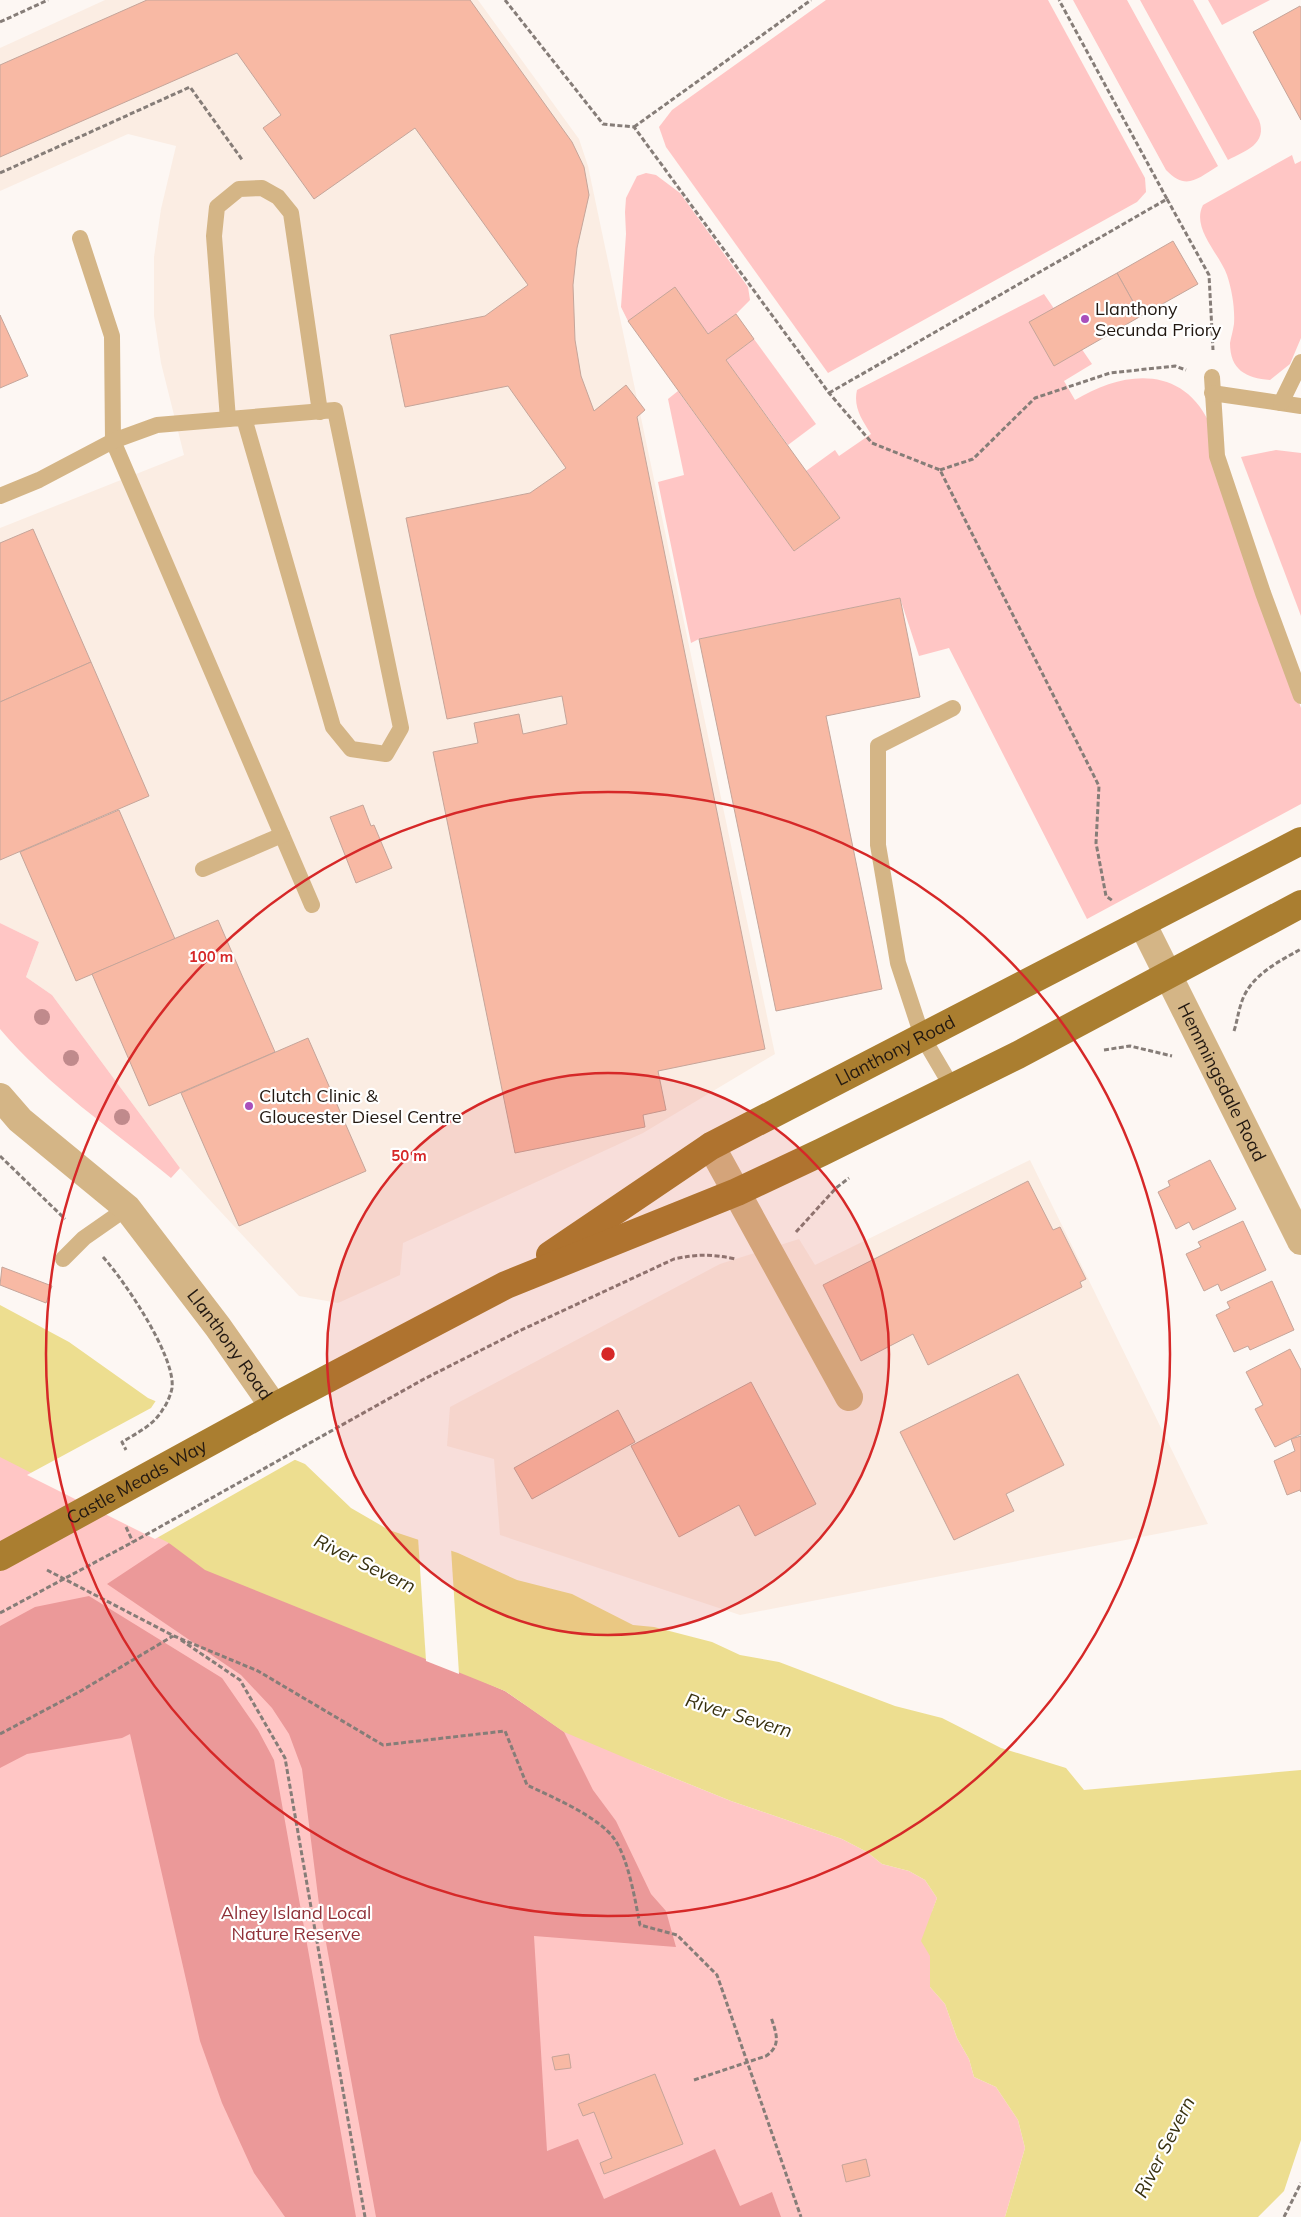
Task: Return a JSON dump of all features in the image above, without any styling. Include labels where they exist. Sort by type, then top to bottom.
[{"type":"main road","name":"Llanthony Road","points":[[506,1285],[711,1146],[1301,841]]},
{"type":"main road","name":"Llanthony Road","points":[[271,1410],[506,1285],[737,1192],[952,1087],[1301,904]]},
{"type":"main road","name":"Castle Meads Way","points":[[0,1557],[271,1410]]},
{"type":"street","name":"Hemmingsdale Road","points":[[1142,923],[1301,1241]]},
{"type":"street","name":"Llanthony Road","points":[[0,1097],[20,1120],[127,1208],[218,1327],[271,1410]]},
{"type":"street","points":[[711,1146],[849,1397]]},
{"type":"lane","points":[[262,188],[278,197],[292,213],[328,411],[401,728],[386,754],[351,749],[333,727],[236,418],[214,236],[217,207],[239,189],[262,188]]},
{"type":"lane","points":[[80,238],[112,336],[113,441],[312,905]]},
{"type":"lane","points":[[1281,403],[1301,362]]},
{"type":"lane","points":[[1301,406],[1281,403],[1212,385],[1217,456],[1263,593],[1301,696]]},
{"type":"lane","points":[[0,496],[39,480],[113,441],[157,425],[328,411]]},
{"type":"lane","points":[[952,1087],[922,1036],[898,963],[878,845],[878,746],[953,708]]},
{"type":"lane","points":[[202,868],[282,835]]},
{"type":"lane","points":[[63,1259],[84,1238],[127,1208]]},
{"type":"path","points":[[0,22],[48,0]]},
{"type":"path","points":[[505,0],[603,124],[634,127],[811,0]]},
{"type":"path","points":[[634,127],[829,393],[872,443],[940,470],[973,459],[1035,398],[1110,373],[1175,366],[1212,385],[1214,336],[1210,275],[1059,0]]},
{"type":"path","points":[[0,172],[190,87],[262,188]]},
{"type":"path","points":[[829,393],[1167,199]]},
{"type":"path","points":[[940,470],[1100,786],[1096,843],[1106,896],[1142,923]]},
{"type":"path","points":[[1096,1053],[1110,1047],[1130,1046],[1181,1059],[1233,1035],[1241,1002],[1253,982],[1272,965],[1301,949]]},
{"type":"path","points":[[0,1613],[475,1354],[656,1266],[695,1254],[713,1254],[736,1260],[798,1231],[836,1188],[850,1177]]},
{"type":"path","points":[[122,1442],[151,1425],[164,1409],[172,1387],[164,1355],[157,1339]]},
{"type":"path","points":[[41,1567],[174,1636],[258,1671],[383,1745],[506,1731],[527,1785],[586,1814],[615,1840],[631,1881],[640,1925],[677,1935],[717,1975],[801,2217]]},
{"type":"path","points":[[0,1734],[79,1692],[174,1636]]},
{"type":"path","points":[[174,1636],[240,1680],[285,1758],[365,2217]]},
{"type":"path","points":[[694,2080],[766,2056],[774,2050],[778,2039],[771,2017]]},
{"type":"path","points":[[1284,2217],[1301,2183]]},
{"type":"shaded area","points":[[105,0],[478,0],[579,139],[588,166],[775,1054],[643,1133],[403,1243],[400,1275],[338,1303],[299,1296],[180,1168],[52,995],[26,977],[39,942],[0,923],[0,528],[184,455],[161,363],[154,316],[154,257],[161,209],[176,146],[128,134],[0,191],[0,48]]},
{"type":"shaded area","points":[[1030,1160],[1208,1524],[740,1615],[500,1535],[494,1459],[447,1446],[450,1407],[720,1264],[799,1239],[815,1265]]},
{"type":"green space","points":[[826,0],[1048,0],[1145,178],[1146,192],[1137,202],[828,373],[666,147],[659,127],[672,110]]},
{"type":"green space","points":[[1073,0],[1127,0],[1218,166],[1192,181],[1180,180],[1166,170]]},
{"type":"green space","points":[[1140,0],[1193,0],[1259,120],[1261,128],[1258,141],[1248,150],[1228,160]]},
{"type":"green space","points":[[1208,0],[1270,0],[1222,25]]},
{"type":"green space","points":[[1292,155],[1295,164],[1301,161],[1301,338],[1290,364],[1270,380],[1261,379],[1241,371],[1233,360],[1230,343],[1234,324],[1233,299],[1227,275],[1203,231],[1200,214],[1203,205]]},
{"type":"green space","points":[[646,173],[656,175],[680,193],[748,287],[750,300],[736,314],[708,334],[675,288],[628,321],[621,307],[626,234],[626,198],[637,176]]},
{"type":"green space","points":[[1044,294],[1092,364],[1064,381],[1075,400],[1093,390],[1112,383],[1149,378],[1167,382],[1183,390],[1197,403],[1209,422],[1271,624],[1301,708],[1301,804],[1087,919],[949,648],[919,656],[900,598],[699,639],[691,643],[658,482],[684,475],[668,399],[678,391],[794,551],[840,518],[806,471],[835,450],[839,456],[871,434],[857,408],[857,390]]},
{"type":"green space","points":[[754,339],[816,424],[788,445],[726,360]]},
{"type":"green space","points":[[1276,450],[1301,453],[1301,616],[1241,457]]},
{"type":"green space","points":[[0,923],[39,942],[26,977],[52,995],[180,1168],[171,1178],[60,1089],[0,1029]]},
{"type":"green space","name":"Alney Island Local Nature Reserve","points":[[0,1454],[466,1674],[642,1765],[731,1801],[842,1839],[867,1852],[882,1864],[909,1871],[925,1880],[937,1898],[932,1912],[930,1987],[945,2004],[957,2038],[969,2059],[974,2077],[996,2087],[1018,2120],[1025,2148],[1005,2217],[0,2217]]},
{"type":"green space","points":[[169,1543],[505,1691],[564,1732],[593,1790],[616,1821],[651,1894],[666,1911],[676,1947],[534,1936],[547,2151],[578,2139],[604,2199],[715,2149],[740,2206],[772,2192],[781,2217],[376,2217],[319,1904],[302,1769],[289,1734],[272,1708],[241,1675],[107,1584]]},
{"type":"green space","points":[[89,1596],[222,1678],[258,1730],[274,1760],[356,2217],[285,2217],[254,2173],[222,2103],[200,2041],[130,1734],[122,1738],[27,1754],[0,1768],[0,1626],[35,1607]]},
{"type":"water","name":"River Severn","points":[[0,1305],[69,1342],[148,1398],[305,1464],[351,1508],[389,1530],[458,1553],[517,1580],[572,1594],[633,1625],[654,1627],[712,1642],[740,1655],[779,1662],[895,1706],[942,1718],[1001,1748],[1066,1768],[1084,1790],[1301,1770],[1301,2140],[1284,2191],[1258,2217],[1005,2217],[1025,2148],[1018,2120],[996,2087],[974,2077],[969,2059],[957,2038],[945,2004],[930,1987],[930,1956],[921,1941],[937,1898],[925,1880],[909,1871],[882,1864],[867,1852],[842,1839],[731,1801],[564,1732],[505,1691],[205,1570],[169,1543],[0,1457]]},
{"type":"pier","points":[[157,1399],[298,1458],[155,1539],[27,1475],[151,1408]]},
{"type":"pier","points":[[418,1537],[451,1548],[459,1674],[426,1661]]},
{"type":"building","points":[[147,0],[470,0],[572,142],[584,167],[589,195],[577,248],[573,285],[575,340],[581,376],[594,411],[626,385],[645,410],[637,417],[765,1049],[658,1071],[666,1110],[643,1115],[645,1127],[515,1153],[433,752],[478,743],[474,723],[519,714],[523,734],[567,724],[562,696],[447,719],[406,518],[530,493],[566,468],[508,386],[405,407],[390,335],[485,316],[528,285],[415,128],[314,199],[263,128],[281,115],[237,53],[0,157],[0,65]]},
{"type":"building","points":[[1300,6],[1301,8],[1301,120],[1253,32]]},
{"type":"building","points":[[1173,241],[1198,284],[1141,316],[1117,273]]},
{"type":"building","name":"Llanthony Secunda Priory","points":[[1117,273],[1141,316],[1054,366],[1029,322]]},
{"type":"building","points":[[675,287],[708,334],[736,314],[754,339],[726,360],[840,518],[794,551],[628,321]]},
{"type":"building","points":[[0,315],[28,376],[0,388]]},
{"type":"building","points":[[33,529],[91,662],[0,702],[0,543]]},
{"type":"building","points":[[900,598],[920,697],[826,716],[882,989],[776,1011],[699,639]]},
{"type":"building","points":[[91,662],[149,796],[0,860],[0,702]]},
{"type":"building","points":[[363,805],[371,826],[374,825],[392,868],[356,883],[330,817]]},
{"type":"building","points":[[119,810],[175,939],[76,981],[20,852]]},
{"type":"building","points":[[218,920],[275,1052],[149,1106],[92,974]]},
{"type":"building","points":[[308,1038],[366,1171],[239,1226],[181,1093]]},
{"type":"building","points":[[1210,1160],[1236,1209],[1193,1230],[1189,1222],[1176,1229],[1158,1192],[1170,1186],[1168,1181]]},
{"type":"building","points":[[1028,1181],[1053,1230],[1060,1227],[1086,1279],[1080,1282],[1082,1287],[928,1365],[913,1334],[861,1361],[823,1285]]},
{"type":"building","points":[[1243,1221],[1266,1270],[1221,1291],[1218,1284],[1204,1291],[1186,1254],[1201,1247],[1198,1242]]},
{"type":"building","points":[[2,1267],[52,1286],[46,1303],[0,1285]]},
{"type":"building","points":[[1272,1281],[1294,1330],[1250,1350],[1248,1346],[1234,1352],[1216,1315],[1230,1308],[1227,1302]]},
{"type":"building","points":[[1290,1349],[1301,1370],[1301,1434],[1275,1447],[1255,1409],[1263,1405],[1246,1372]]},
{"type":"building","points":[[1018,1374],[1064,1465],[1006,1494],[1014,1511],[954,1540],[900,1432]]},
{"type":"building","points":[[751,1382],[816,1504],[755,1536],[739,1505],[679,1537],[631,1446]]},
{"type":"building","points":[[618,1410],[635,1442],[532,1499],[514,1468]]},
{"type":"building","points":[[1301,1436],[1301,1492],[1300,1490],[1287,1495],[1274,1461],[1295,1451],[1291,1439]]},
{"type":"building","points":[[569,2054],[571,2068],[555,2070],[552,2057]]},
{"type":"building","points":[[655,2074],[683,2144],[604,2174],[600,2163],[612,2158],[594,2112],[583,2116],[578,2104]]},
{"type":"building","points":[[866,2159],[870,2176],[846,2182],[842,2165]]},
{"type":"place","name":"Llanthony Secunda Priory","points":[[1085,319]]},
{"type":"place","name":"Clutch Clinic & Gloucester Diesel Centre","points":[[249,1106]]}]
